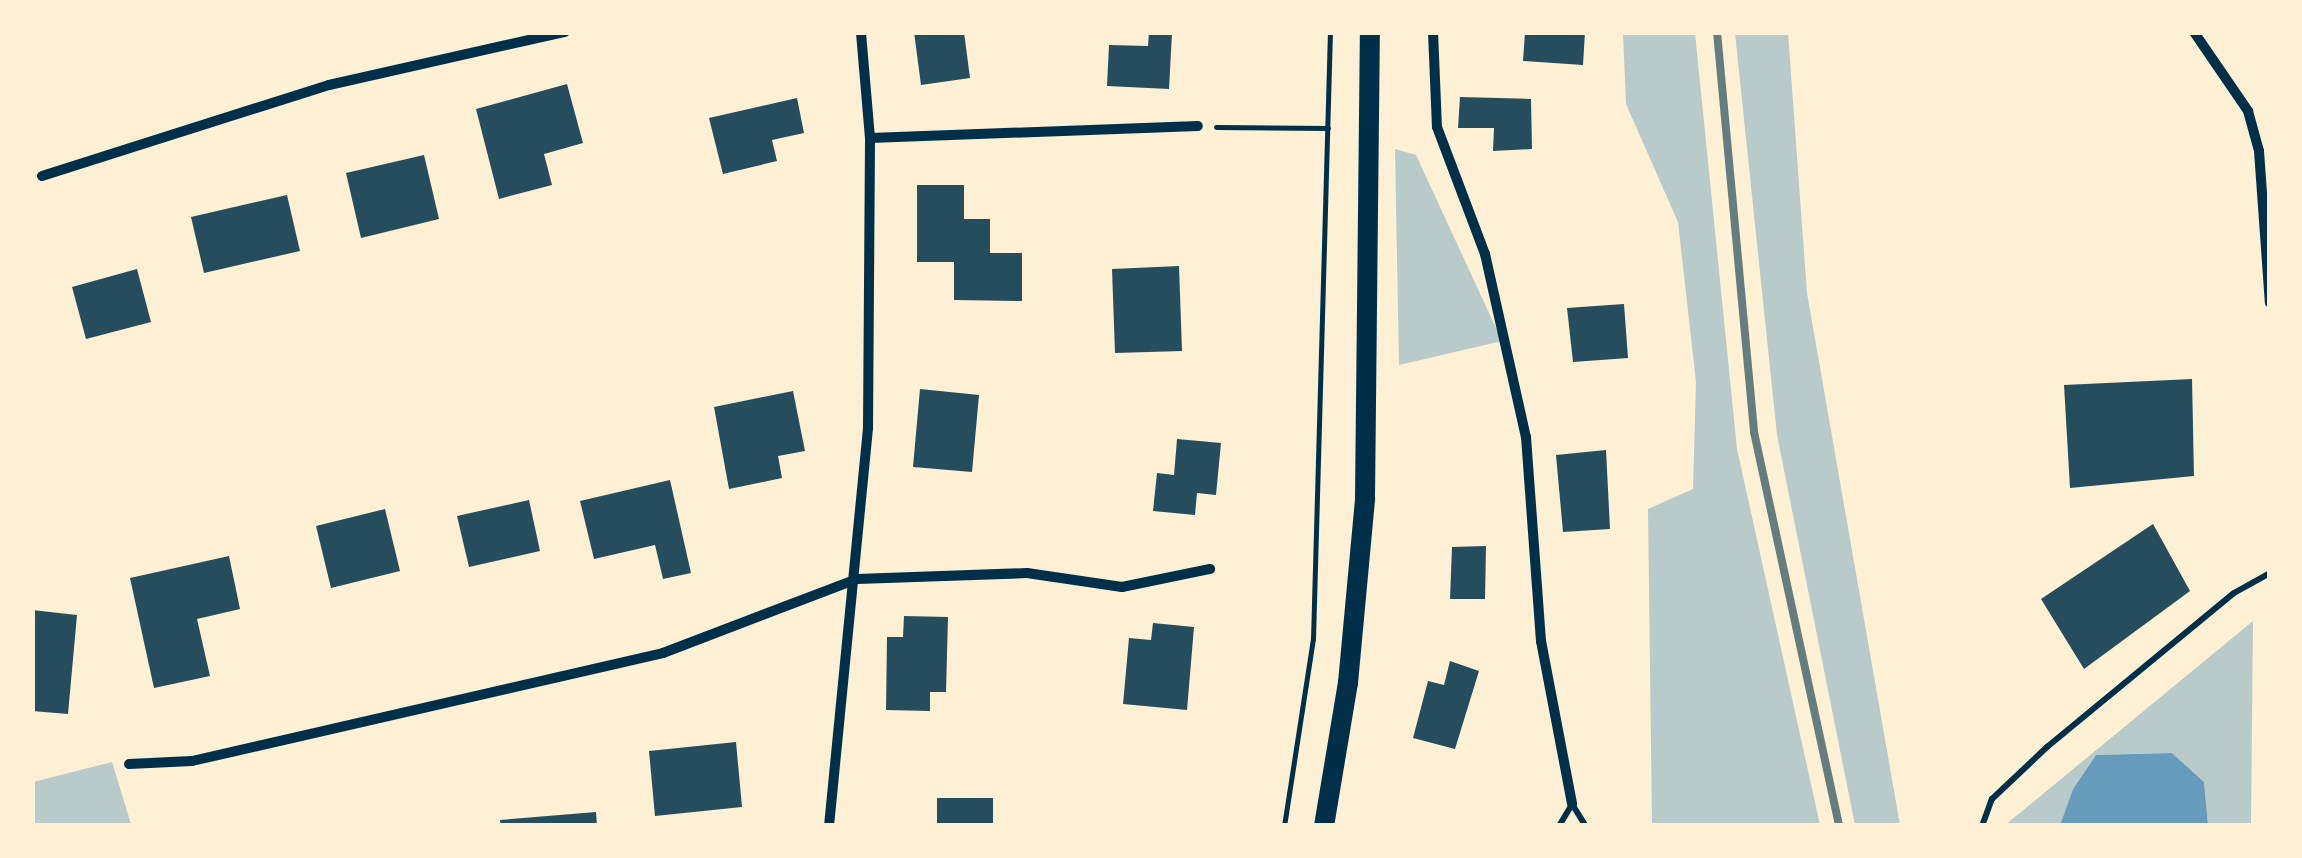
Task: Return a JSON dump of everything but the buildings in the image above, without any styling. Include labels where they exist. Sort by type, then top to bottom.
[{"type":"main road","points":[[1324,826],[1348,682],[1365,498],[1370,32]]},
{"type":"street","points":[[42,176],[260,104],[565,32]]},
{"type":"street","points":[[829,826],[857,578],[868,428],[870,138],[861,32]]},
{"type":"street","points":[[1433,32],[1437,127],[1490,270],[1526,437],[1541,641],[1572,804]]},
{"type":"street","points":[[2194,32],[2248,111],[2259,151],[2270,302]]},
{"type":"street","points":[[870,138],[1198,126]]},
{"type":"street","points":[[130,764],[192,762],[663,654],[857,578],[1027,573],[1122,587],[1210,569]]},
{"type":"lane","points":[[1982,826],[1992,799],[2047,747],[2234,593],[2270,573]]},
{"type":"lane","points":[[1559,826],[1572,804],[1586,826]]},
{"type":"path","points":[[1284,826],[1313,639],[1330,32]]},
{"type":"path","points":[[1198,126],[1328,128]]},
{"type":"shaded area","points":[[1623,33],[1695,33],[1737,449],[1820,825],[1652,825],[1648,509],[1693,489],[1696,382],[1678,222],[1626,104]]},
{"type":"shaded area","points":[[1735,33],[1788,33],[1807,293],[1900,825],[1855,825],[1777,435]]},
{"type":"shaded area","points":[[1395,149],[1416,155],[1502,341],[1399,365]]},
{"type":"shaded area","points":[[2253,621],[2251,825],[2208,825],[2204,782],[2172,753],[2096,755],[2073,789],[2060,825],[2004,826]]},
{"type":"shaded area","points":[[112,762],[131,824],[33,825],[33,782]]},
{"type":"water","points":[[2172,753],[2204,782],[2208,825],[2060,825],[2073,789],[2096,755]]},
{"type":"railway","points":[[1717,32],[1754,432],[1839,826]]}]
